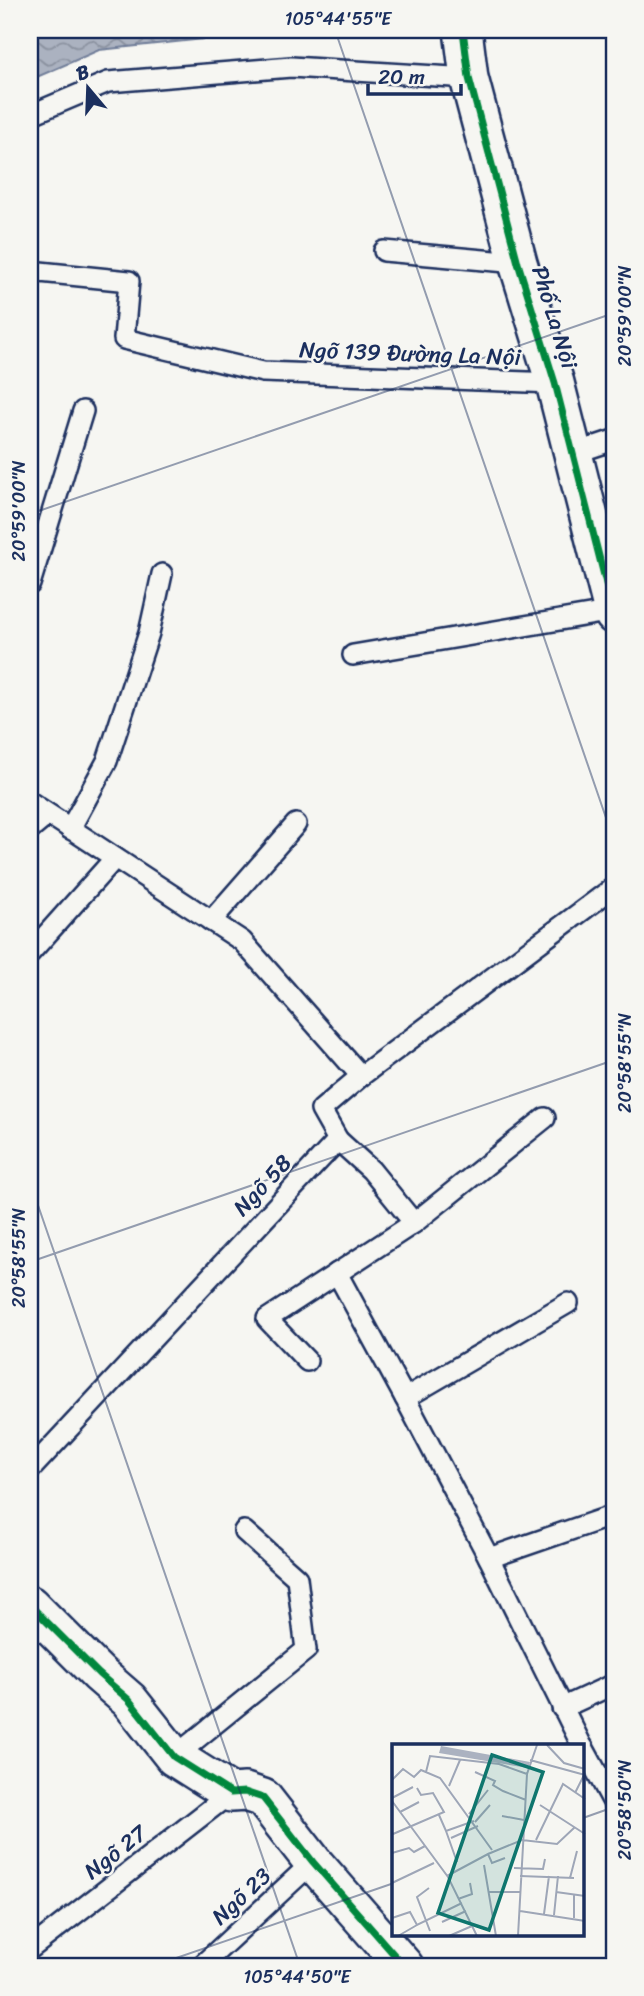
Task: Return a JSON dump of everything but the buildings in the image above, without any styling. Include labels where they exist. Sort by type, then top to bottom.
[{"type":"street","name":"Phố La Nội","points":[[463,30],[469,78],[518,262],[555,383],[614,613]]},
{"type":"street","points":[[30,1605],[129,1700],[174,1757],[230,1793],[245,1792],[263,1798],[313,1862],[404,1966]]},
{"type":"lane","points":[[30,115],[108,82],[291,67],[469,78]]},
{"type":"lane","points":[[384,251],[518,262]]},
{"type":"lane","name":"Ngõ 139 Đường La Nội","points":[[30,271],[129,281],[124,339],[263,372],[555,383]]},
{"type":"lane","points":[[30,584],[83,411]]},
{"type":"lane","points":[[572,454],[614,440]]},
{"type":"lane","points":[[70,829],[107,761],[149,633],[162,574]]},
{"type":"lane","points":[[353,655],[614,613]]},
{"type":"lane","points":[[30,802],[242,941],[361,1076]]},
{"type":"lane","points":[[30,830],[48,815]]},
{"type":"lane","points":[[211,921],[296,824]]},
{"type":"lane","points":[[30,953],[115,858]]},
{"type":"lane","points":[[414,1223],[371,1170],[338,1140],[321,1110],[361,1076],[614,887]]},
{"type":"lane","points":[[307,1361],[267,1319],[414,1223],[545,1118]]},
{"type":"lane","name":"Ngõ 58","points":[[30,1470],[338,1140]]},
{"type":"lane","points":[[337,1273],[489,1558],[581,1744]]},
{"type":"lane","points":[[405,1398],[568,1303]]},
{"type":"lane","points":[[489,1558],[614,1515]]},
{"type":"lane","points":[[174,1757],[306,1650],[298,1578],[244,1531]]},
{"type":"lane","points":[[562,1708],[614,1684]]},
{"type":"lane","points":[[584,1750],[614,1804]]},
{"type":"lane","name":"Ngõ 27","points":[[30,1949],[230,1793]]},
{"type":"lane","name":"Ngõ 23","points":[[201,1966],[313,1862]]},
{"type":"water","points":[[30,30],[290,30],[99,50],[30,80]]},
{"type":"cycle path","points":[[463,30],[469,78],[518,263],[555,383],[614,615]]},
{"type":"cycle path","points":[[30,1605],[129,1700],[174,1757],[231,1793],[245,1792],[263,1798],[313,1862],[404,1966]]}]
